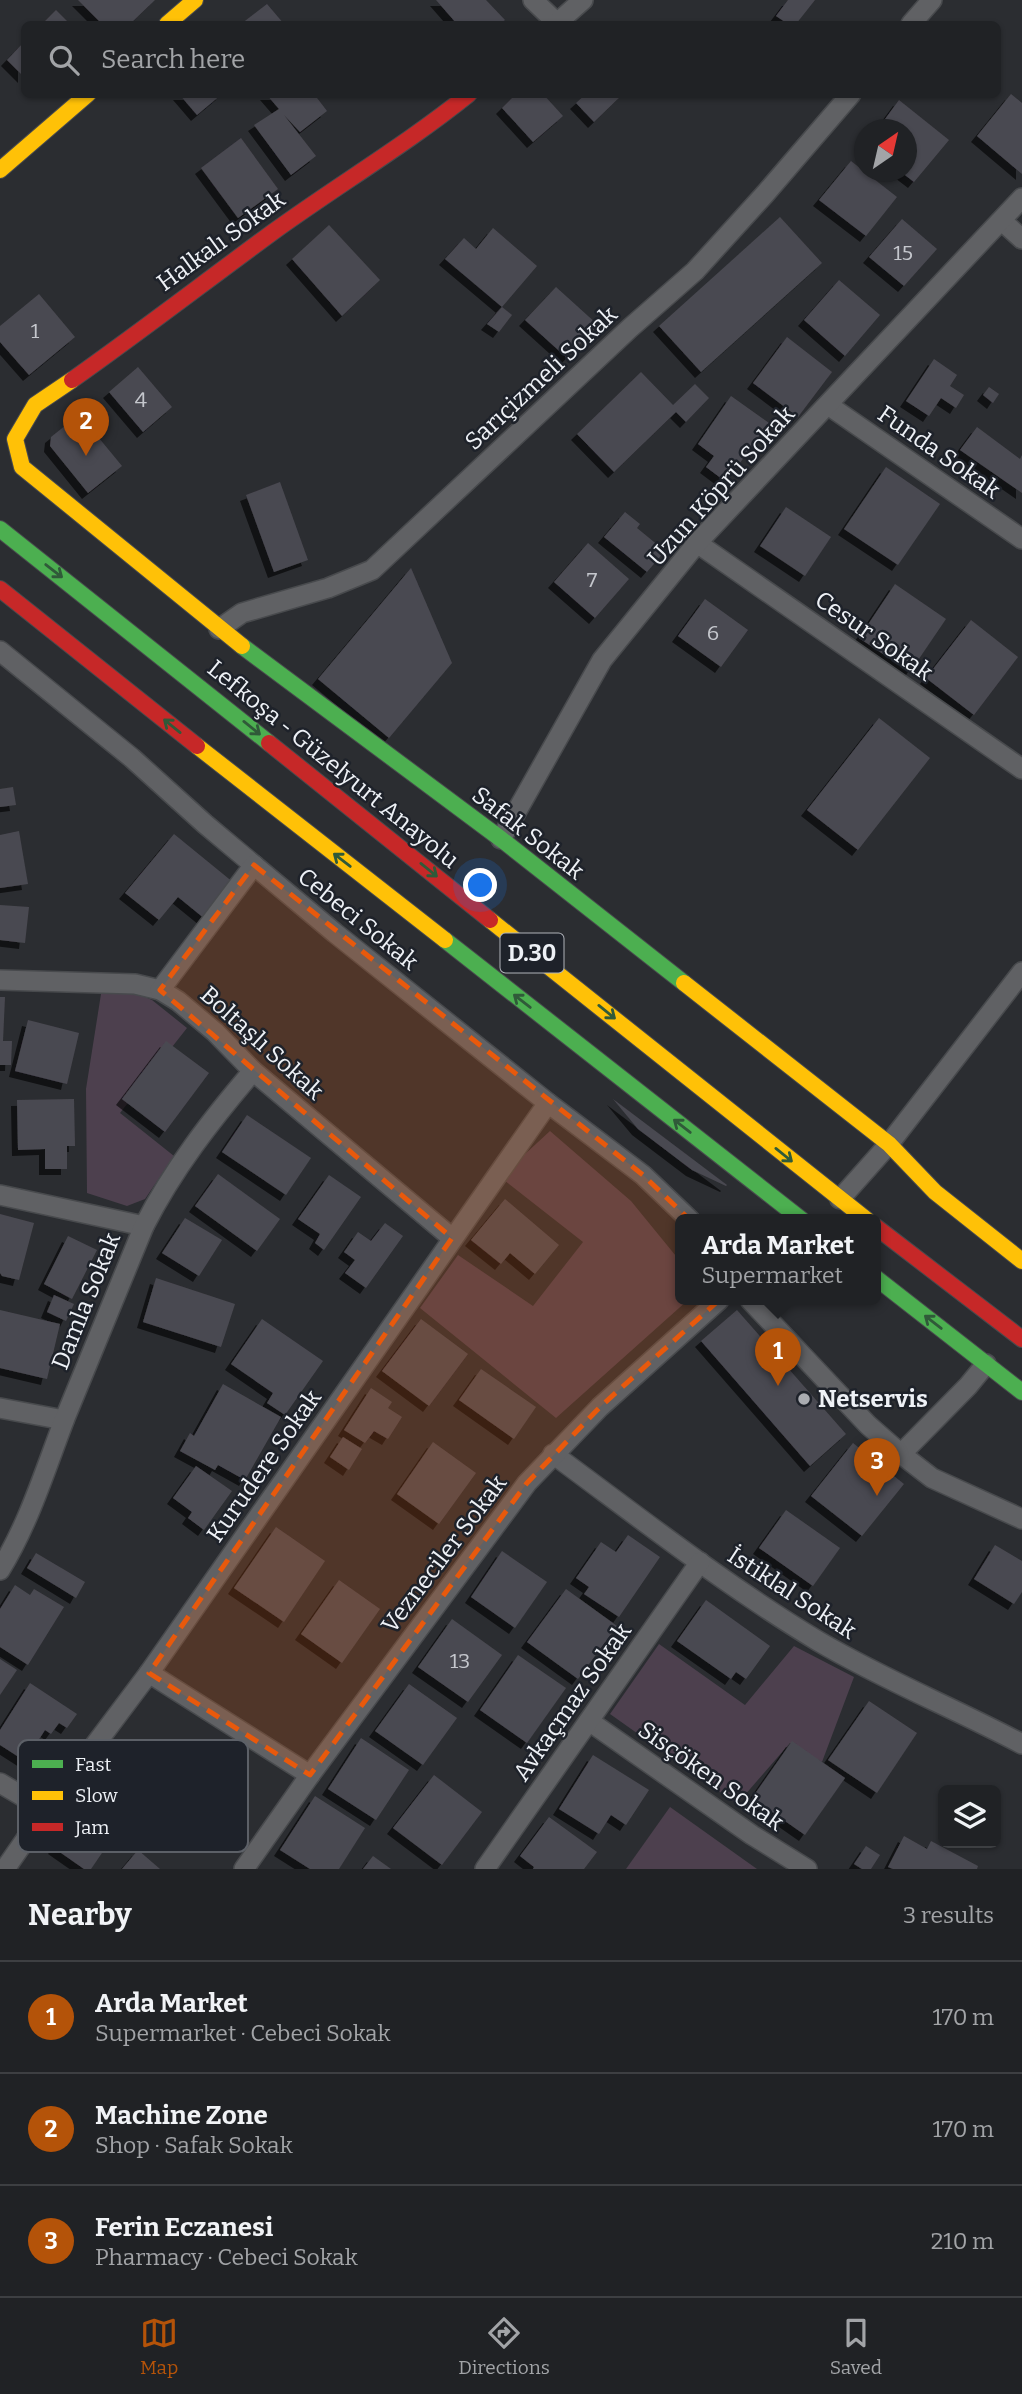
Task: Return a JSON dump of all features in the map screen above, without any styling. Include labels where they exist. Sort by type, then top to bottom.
[{"type":"main road","points":[[170,21],[195,0]]},
{"type":"main road","points":[[0,170],[83,98]]},
{"type":"main road","name":"Halkalı Sokak","points":[[15,439],[35,405],[139,333],[274,231],[434,122],[464,98]]},
{"type":"main road","name":"Safak Sokak","points":[[15,439],[22,467],[219,629],[500,839],[889,1144],[908,1169],[937,1195],[1022,1261]]},
{"type":"main road","name":"Lefkoşa - Güzelyurt Anayolu","points":[[0,529],[859,1214]]},
{"type":"main road","name":"D.30","points":[[0,589],[794,1214]]},
{"type":"main road","points":[[881,1231],[1022,1339]]},
{"type":"main road","points":[[881,1282],[1022,1392]]},
{"type":"street","points":[[533,0],[553,21]]},
{"type":"street","points":[[559,21],[583,0]]},
{"type":"street","points":[[914,21],[932,0]]},
{"type":"street","name":"Sarıçizmeli Sokak","points":[[219,629],[242,613],[328,587],[372,570],[630,328],[695,271],[848,98]]},
{"type":"street","name":"Uzun Köprü Sokak","points":[[500,839],[602,660],[697,543],[1022,198]]},
{"type":"street","points":[[1002,221],[1022,239]]},
{"type":"street","name":"Funda Sokak","points":[[828,405],[1022,539]]},
{"type":"street","name":"Cesur Sokak","points":[[697,543],[1022,769]]},
{"type":"street","name":"Cebeci Sokak","points":[[0,651],[132,758],[335,933],[643,1175],[684,1214]]},
{"type":"street","points":[[160,990],[254,865]]},
{"type":"street","name":"Boltaşlı Sokak","points":[[0,980],[135,984],[160,990],[178,1001],[215,1032],[253,1071],[452,1238]]},
{"type":"street","points":[[840,1199],[889,1144],[1020,980]]},
{"type":"street","name":"Damla Sokak","points":[[0,1570],[26,1519],[64,1420],[157,1200],[187,1154],[253,1071]]},
{"type":"street","name":"Kurudere Sokak","points":[[99,1740],[149,1673],[548,1103]]},
{"type":"street","points":[[0,1195],[144,1226]]},
{"type":"street","name":"Vezneciler Sokak","points":[[244,1869],[310,1775],[527,1483],[600,1408],[713,1305]]},
{"type":"street","points":[[755,1305],[868,1425],[901,1454],[932,1478],[1022,1519]]},
{"type":"street","points":[[901,1454],[986,1364]]},
{"type":"street","points":[[0,1408],[64,1420]]},
{"type":"street","name":"İstiklal Sokak","points":[[553,1454],[700,1562],[774,1612],[857,1663],[1022,1744]]},
{"type":"street","name":"Avkaçmaz Sokak","points":[[485,1869],[700,1562]]},
{"type":"street","points":[[149,1673],[310,1775]]},
{"type":"street","name":"Sisçöken Sokak","points":[[589,1721],[752,1835],[807,1869]]},
{"type":"street","points":[[0,1783],[18,1794]]},
{"type":"street","name":"Kurudere Sokak","points":[[5,1869],[18,1850]]},
{"type":"highlighted area","points":[[254,865],[643,1175],[692,1222],[737,1284],[600,1407],[527,1483],[310,1775],[149,1673],[452,1238],[160,990]]},
{"type":"shaded area","points":[[101,994],[138,994],[152,1000],[187,1028],[120,1113],[174,1156],[145,1199],[127,1206],[87,1193],[86,1089]]},
{"type":"shaded area","points":[[550,1131],[631,1201],[675,1255],[675,1305],[682,1305],[556,1418],[420,1308],[458,1255],[533,1306],[583,1242],[500,1177]]},
{"type":"shaded area","points":[[659,1644],[745,1705],[794,1646],[854,1677],[822,1762],[790,1743],[737,1804],[610,1714]]},
{"type":"shaded area","points":[[670,1807],[757,1869],[626,1869]]},
{"type":"building","points":[[78,0],[155,0],[133,21],[99,21]]},
{"type":"building","points":[[436,0],[486,0],[505,20],[504,21],[454,21]]},
{"type":"building","points":[[788,0],[815,0],[798,21],[784,21],[776,16]]},
{"type":"building","points":[[267,4],[281,21],[245,21]]},
{"type":"building","points":[[56,10],[67,21],[45,21]]},
{"type":"building","points":[[21,45],[21,74],[7,60]]},
{"type":"building","points":[[1011,94],[1022,103],[1022,174],[977,136]]},
{"type":"building","points":[[182,98],[217,98],[197,115]]},
{"type":"building","points":[[269,98],[317,98],[327,111],[300,132],[284,115],[316,156],[291,175],[254,125],[279,109]]},
{"type":"building","points":[[512,98],[547,98],[563,116],[533,142],[502,108]]},
{"type":"building","points":[[582,98],[619,98],[594,122],[576,103]]},
{"type":"building","points":[[899,100],[949,140],[917,178],[917,119],[885,119]]},
{"type":"building","points":[[241,138],[278,189],[238,218],[201,168]]},
{"type":"building","points":[[851,161],[854,163],[854,182],[878,182],[897,197],[866,236],[819,200]]},
{"type":"building","points":[[780,217],[822,263],[701,372],[659,326]]},
{"type":"building","points":[[902,219],[937,249],[904,286],[869,257]]},
{"type":"building","points":[[329,225],[380,280],[342,316],[292,259]]},
{"type":"building","points":[[493,228],[537,266],[502,307],[445,259],[464,238],[476,249]]},
{"type":"building","points":[[839,280],[880,315],[845,356],[804,320]]},
{"type":"building","points":[[556,287],[598,325],[567,358],[525,320]]},
{"type":"building","points":[[39,294],[75,337],[29,375],[0,342],[0,326]]},
{"type":"building","points":[[502,307],[512,315],[499,332],[487,324]]},
{"type":"building","points":[[787,337],[832,372],[798,417],[753,383]]},
{"type":"building","points":[[934,359],[957,375],[950,386],[964,395],[956,408],[941,398],[929,416],[906,401]]},
{"type":"building","points":[[138,367],[172,407],[143,432],[109,392]]},
{"type":"building","points":[[641,372],[673,405],[695,384],[709,398],[686,422],[676,412],[614,472],[577,434]]},
{"type":"building","points":[[989,387],[999,394],[993,403],[983,395]]},
{"type":"building","points":[[731,396],[769,423],[726,482],[706,467],[714,456],[698,444]]},
{"type":"building","points":[[91,405],[106,423],[94,432],[122,466],[88,493],[50,446],[51,437]]},
{"type":"building","points":[[977,427],[1020,459],[1022,455],[1022,493],[960,450]]},
{"type":"building","points":[[886,467],[940,504],[898,565],[844,529]]},
{"type":"building","points":[[280,482],[308,560],[274,572],[246,495]]},
{"type":"building","points":[[786,507],[831,537],[805,576],[760,546]]},
{"type":"building","points":[[625,512],[640,524],[637,528],[665,551],[647,572],[604,537]]},
{"type":"building","points":[[588,543],[629,579],[595,618],[554,582]]},
{"type":"building","points":[[411,568],[452,663],[389,738],[318,679]]},
{"type":"building","points":[[895,584],[946,619],[910,672],[859,638]]},
{"type":"building","points":[[705,599],[748,630],[721,667],[678,636]]},
{"type":"building","points":[[971,620],[1018,657],[974,715],[926,678]]},
{"type":"building","points":[[879,718],[930,758],[858,850],[807,810]]},
{"type":"building","points":[[13,787],[16,805],[0,807],[0,789]]},
{"type":"building","points":[[19,831],[28,884],[0,888],[0,835]]},
{"type":"building","points":[[174,834],[234,883],[205,919],[178,897],[159,920],[125,893]]},
{"type":"building","points":[[0,905],[29,907],[25,943],[0,940]]},
{"type":"building","points":[[0,997],[5,997],[3,1041],[12,1041],[11,1065],[0,1065]]},
{"type":"building","points":[[28,1020],[79,1033],[67,1084],[15,1071]]},
{"type":"building","points":[[166,1041],[209,1073],[165,1132],[122,1099]]},
{"type":"building","points":[[74,1099],[75,1146],[67,1146],[67,1169],[45,1169],[45,1149],[18,1150],[17,1100]]},
{"type":"building","points":[[613,1099],[727,1185],[692,1170],[638,1129]]},
{"type":"building","points":[[247,1115],[311,1158],[286,1195],[222,1152]]},
{"type":"building","points":[[218,1174],[280,1219],[257,1251],[195,1206]]},
{"type":"building","points":[[329,1175],[361,1197],[324,1250],[315,1243],[320,1234],[298,1219]]},
{"type":"building","points":[[505,1199],[559,1245],[535,1274],[510,1253],[501,1264],[471,1240]]},
{"type":"building","points":[[0,1214],[34,1223],[19,1280],[2,1276],[0,1273]]},
{"type":"building","points":[[185,1218],[222,1240],[199,1276],[162,1253]]},
{"type":"building","points":[[385,1223],[403,1236],[366,1288],[345,1273],[355,1260],[344,1252],[358,1232],[371,1241]]},
{"type":"building","points":[[68,1236],[97,1250],[72,1299],[44,1284]]},
{"type":"building","points":[[156,1278],[235,1304],[221,1347],[143,1322]]},
{"type":"building","points":[[54,1295],[74,1304],[66,1321],[47,1312]]},
{"type":"building","points":[[0,1310],[60,1324],[47,1379],[0,1368]]},
{"type":"building","points":[[737,1310],[846,1434],[810,1466],[701,1341]]},
{"type":"building","points":[[262,1319],[323,1361],[285,1415],[267,1403],[273,1393],[231,1364]]},
{"type":"building","points":[[421,1319],[468,1354],[429,1406],[382,1371]]},
{"type":"building","points":[[481,1369],[536,1407],[514,1439],[459,1400]]},
{"type":"building","points":[[223,1384],[281,1417],[245,1480],[218,1465],[215,1470],[180,1451],[190,1433],[194,1436]]},
{"type":"building","points":[[371,1388],[392,1402],[388,1408],[402,1417],[388,1439],[374,1431],[365,1443],[344,1430]]},
{"type":"building","points":[[343,1437],[362,1449],[349,1470],[330,1457]]},
{"type":"building","points":[[433,1442],[476,1473],[439,1524],[397,1494]]},
{"type":"building","points":[[853,1443],[904,1484],[862,1536],[811,1496]]},
{"type":"building","points":[[196,1466],[232,1491],[204,1530],[188,1518],[192,1512],[173,1498]]},
{"type":"building","points":[[786,1510],[840,1548],[813,1586],[759,1548]]},
{"type":"building","points":[[276,1527],[325,1561],[284,1622],[234,1588]]},
{"type":"building","points":[[628,1535],[660,1557],[619,1617],[584,1594],[589,1587],[576,1578],[601,1542],[616,1552]]},
{"type":"building","points":[[995,1545],[1022,1561],[1022,1592],[1014,1604],[974,1579]]},
{"type":"building","points":[[502,1551],[547,1582],[515,1628],[471,1597]]},
{"type":"building","points":[[36,1553],[85,1582],[76,1598],[27,1568]]},
{"type":"building","points":[[339,1580],[380,1609],[342,1663],[301,1634]]},
{"type":"building","points":[[15,1585],[30,1595],[34,1589],[64,1607],[28,1665],[0,1647],[0,1609]]},
{"type":"building","points":[[566,1589],[617,1626],[578,1679],[527,1642]]},
{"type":"building","points":[[706,1600],[770,1646],[746,1679],[736,1672],[731,1679],[677,1641]]},
{"type":"building","points":[[452,1619],[502,1655],[468,1702],[418,1667]]},
{"type":"building","points":[[518,1655],[566,1688],[527,1743],[480,1710]]},
{"type":"building","points":[[0,1659],[17,1670],[0,1695]]},
{"type":"building","points":[[30,1683],[77,1714],[67,1728],[59,1723],[51,1734],[45,1730],[39,1740],[18,1740],[18,1757],[0,1745],[0,1730]]},
{"type":"building","points":[[409,1684],[457,1718],[423,1765],[375,1731]]},
{"type":"building","points":[[869,1701],[917,1733],[877,1793],[828,1760]]},
{"type":"building","points":[[361,1738],[409,1770],[376,1820],[328,1789]]},
{"type":"building","points":[[792,1741],[845,1778],[805,1835],[752,1798]]},
{"type":"building","points":[[593,1755],[649,1790],[626,1825],[611,1815],[599,1834],[559,1809]]},
{"type":"building","points":[[434,1775],[482,1812],[442,1865],[393,1828]]},
{"type":"building","points":[[315,1796],[365,1828],[339,1869],[310,1869],[280,1850]]},
{"type":"building","points":[[549,1817],[597,1852],[584,1869],[533,1869],[534,1867],[520,1856]]},
{"type":"building","points":[[904,1836],[927,1849],[931,1841],[938,1845],[938,1848],[944,1848],[978,1866],[977,1869],[888,1867]]},
{"type":"building","points":[[866,1846],[880,1855],[871,1869],[862,1869],[854,1864]]},
{"type":"building","points":[[60,1852],[103,1852],[91,1869],[84,1869]]},
{"type":"building","points":[[136,1852],[140,1852],[160,1869],[122,1869]]},
{"type":"building","points":[[373,1856],[391,1869],[363,1869]]},
{"type":"traffic: fast","points":[[0,529],[269,743]]},
{"type":"traffic: fast","points":[[242,646],[501,839],[684,983]]},
{"type":"traffic: fast","points":[[445,940],[794,1214]]},
{"type":"traffic: fast","points":[[881,1282],[1022,1392]]},
{"type":"traffic: slow","points":[[170,21],[195,0]]},
{"type":"traffic: slow","points":[[0,170],[83,98]]},
{"type":"traffic: slow","points":[[72,380],[35,405],[15,439],[22,467],[242,646]]},
{"type":"traffic: slow","points":[[197,746],[445,940]]},
{"type":"traffic: slow","points":[[490,920],[859,1214]]},
{"type":"traffic: slow","points":[[684,983],[889,1144],[935,1192],[1022,1261]]},
{"type":"traffic: jam","points":[[72,380],[273,232],[464,98]]},
{"type":"traffic: jam","points":[[0,589],[197,746]]},
{"type":"traffic: jam","points":[[269,743],[490,920]]},
{"type":"traffic: jam","points":[[881,1231],[1022,1339]]},
{"type":"place","name":"Machine Zone","points":[[86,456]]},
{"type":"place","name":"Arda Market","points":[[778,1386]]},
{"type":"place","name":"Netservis","points":[[804,1399]]},
{"type":"place","name":"Ferin Eczanesi","points":[[877,1496]]}]
